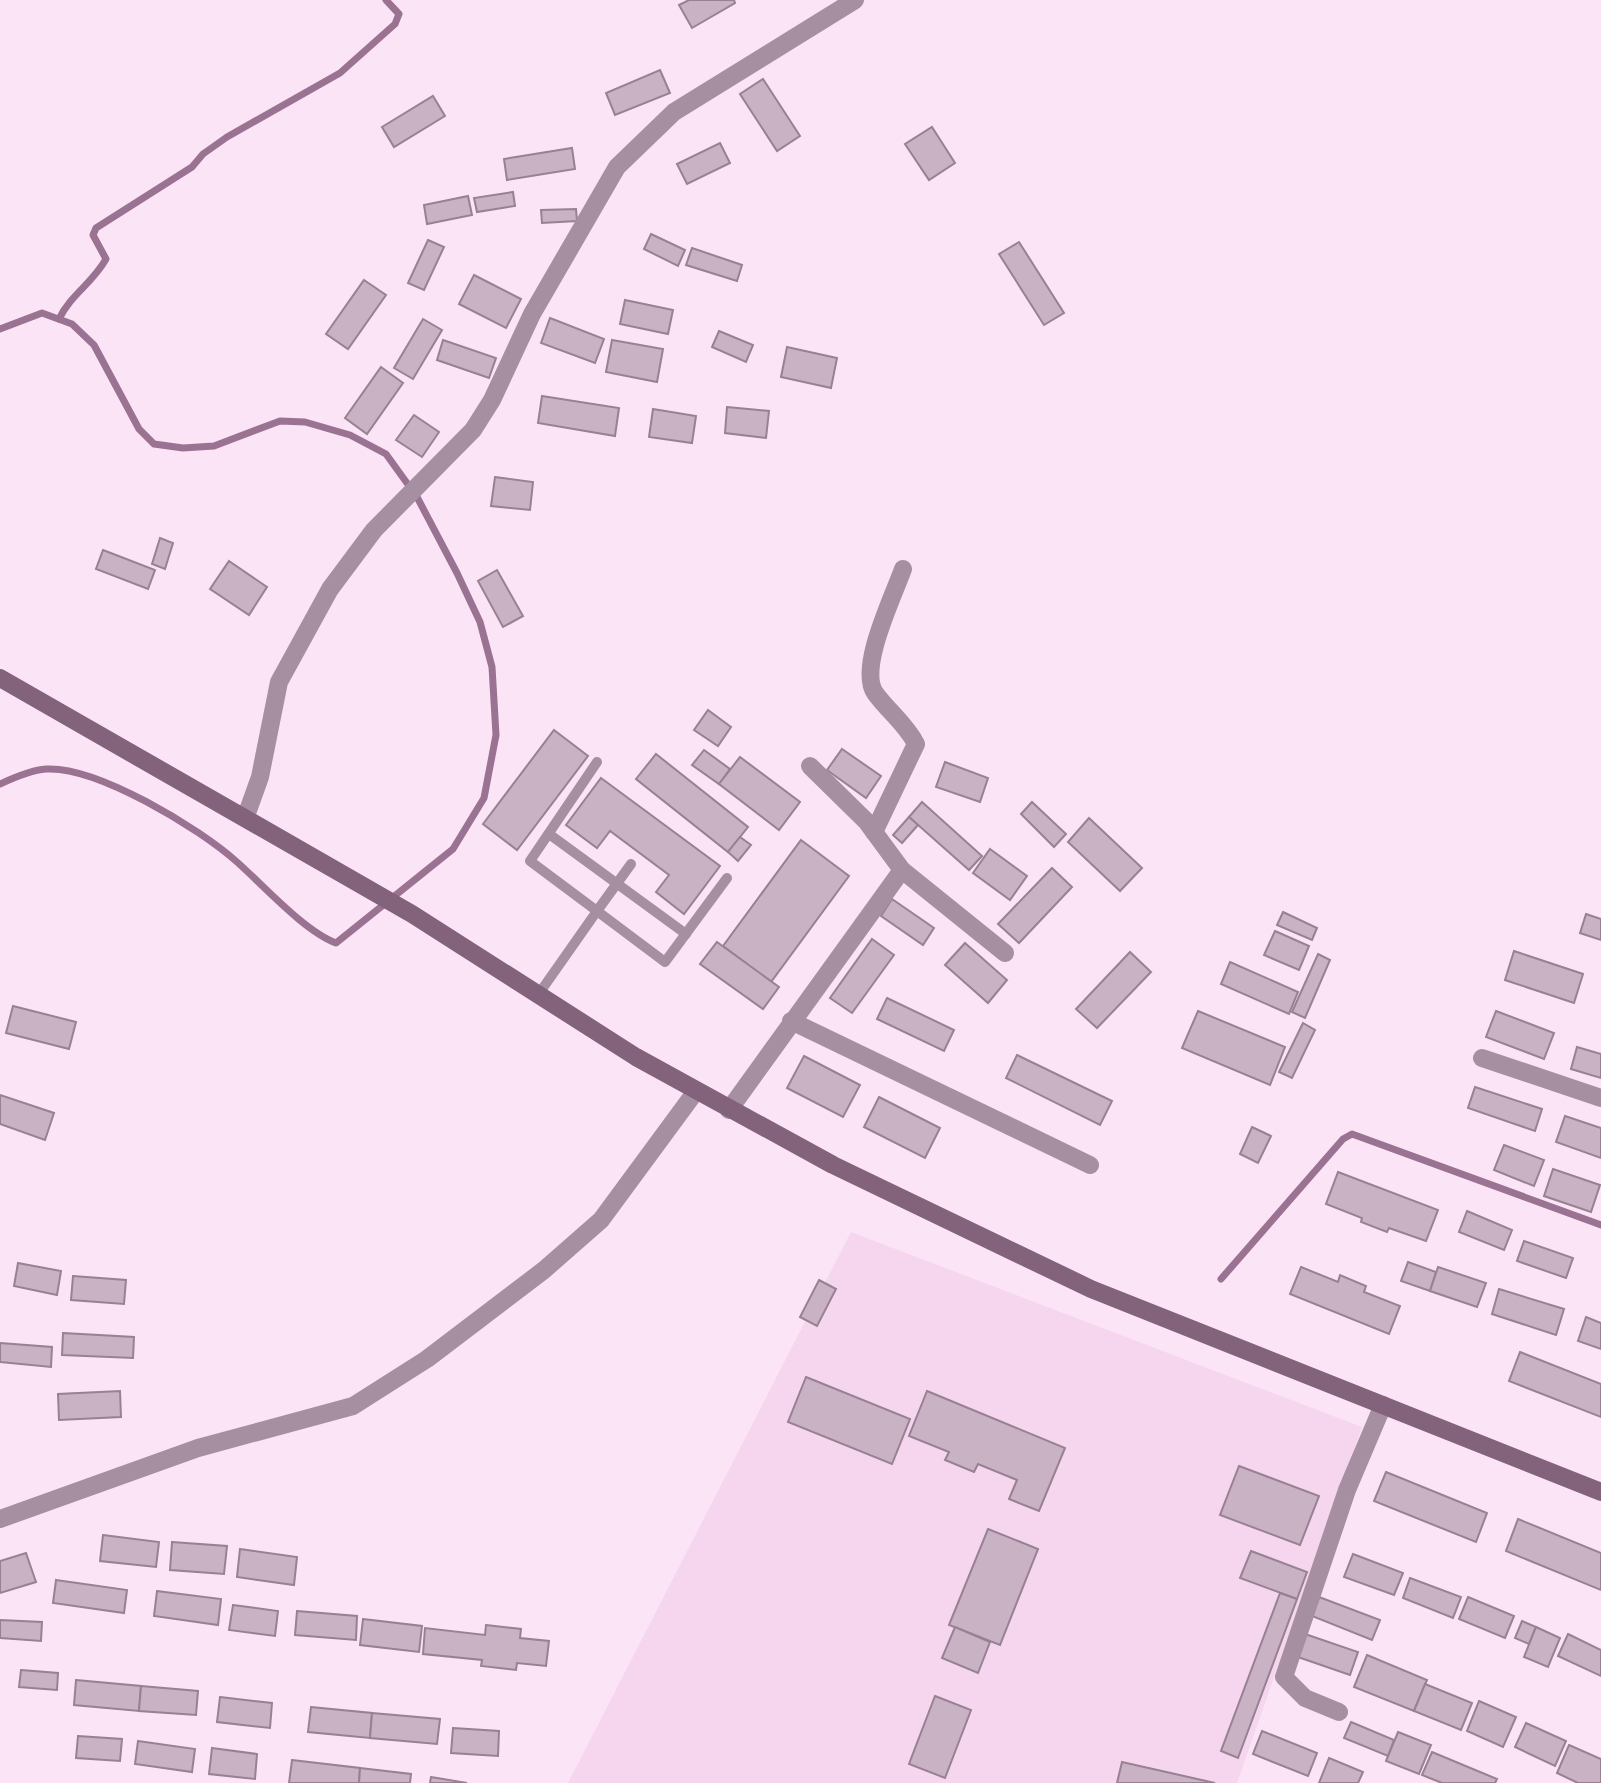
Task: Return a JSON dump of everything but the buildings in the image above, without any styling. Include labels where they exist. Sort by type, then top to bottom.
[{"type":"main road","points":[[0,678],[246,816],[412,914],[696,1091],[833,1165],[1091,1289],[1601,1492]]},
{"type":"street","points":[[246,816],[260,777],[279,682],[330,589],[374,530],[473,430],[492,400],[532,314],[617,167],[674,112],[855,0]]},
{"type":"street","points":[[874,832],[916,744],[896,715],[875,693],[869,679],[880,633],[903,569]]},
{"type":"street","points":[[810,766],[874,832],[902,870],[1005,953]]},
{"type":"street","points":[[729,1110],[902,870]]},
{"type":"street","points":[[791,1021],[1090,1165]]},
{"type":"street","points":[[1482,1058],[1601,1098]]},
{"type":"street","points":[[0,1519],[198,1448],[353,1406],[438,1351],[544,1270],[601,1220],[696,1091]]},
{"type":"street","points":[[1339,1712],[1305,1698],[1284,1677],[1347,1490],[1383,1405]]},
{"type":"lane","points":[[597,762],[530,861],[665,962],[727,878]]},
{"type":"lane","points":[[549,834],[685,934]]},
{"type":"lane","points":[[538,995],[631,863]]},
{"type":"shaded area","points":[[851,1232],[1362,1427],[1237,1783],[568,1783]]},
{"type":"waterway","points":[[59,319],[106,259],[93,235],[96,228],[192,167],[203,154],[227,137],[340,73],[395,24],[399,14],[386,0]]},
{"type":"waterway","points":[[0,329],[42,313],[72,324],[94,345],[139,429],[154,444],[183,448],[214,446],[280,421],[305,422],[350,435],[386,454],[417,497],[480,622],[492,667],[496,735],[484,798],[453,849],[336,943],[297,918],[220,848],[173,817],[119,788],[92,777],[46,769],[0,784]]},
{"type":"waterway","points":[[1221,1279],[1343,1139],[1352,1134],[1601,1225]]}]
